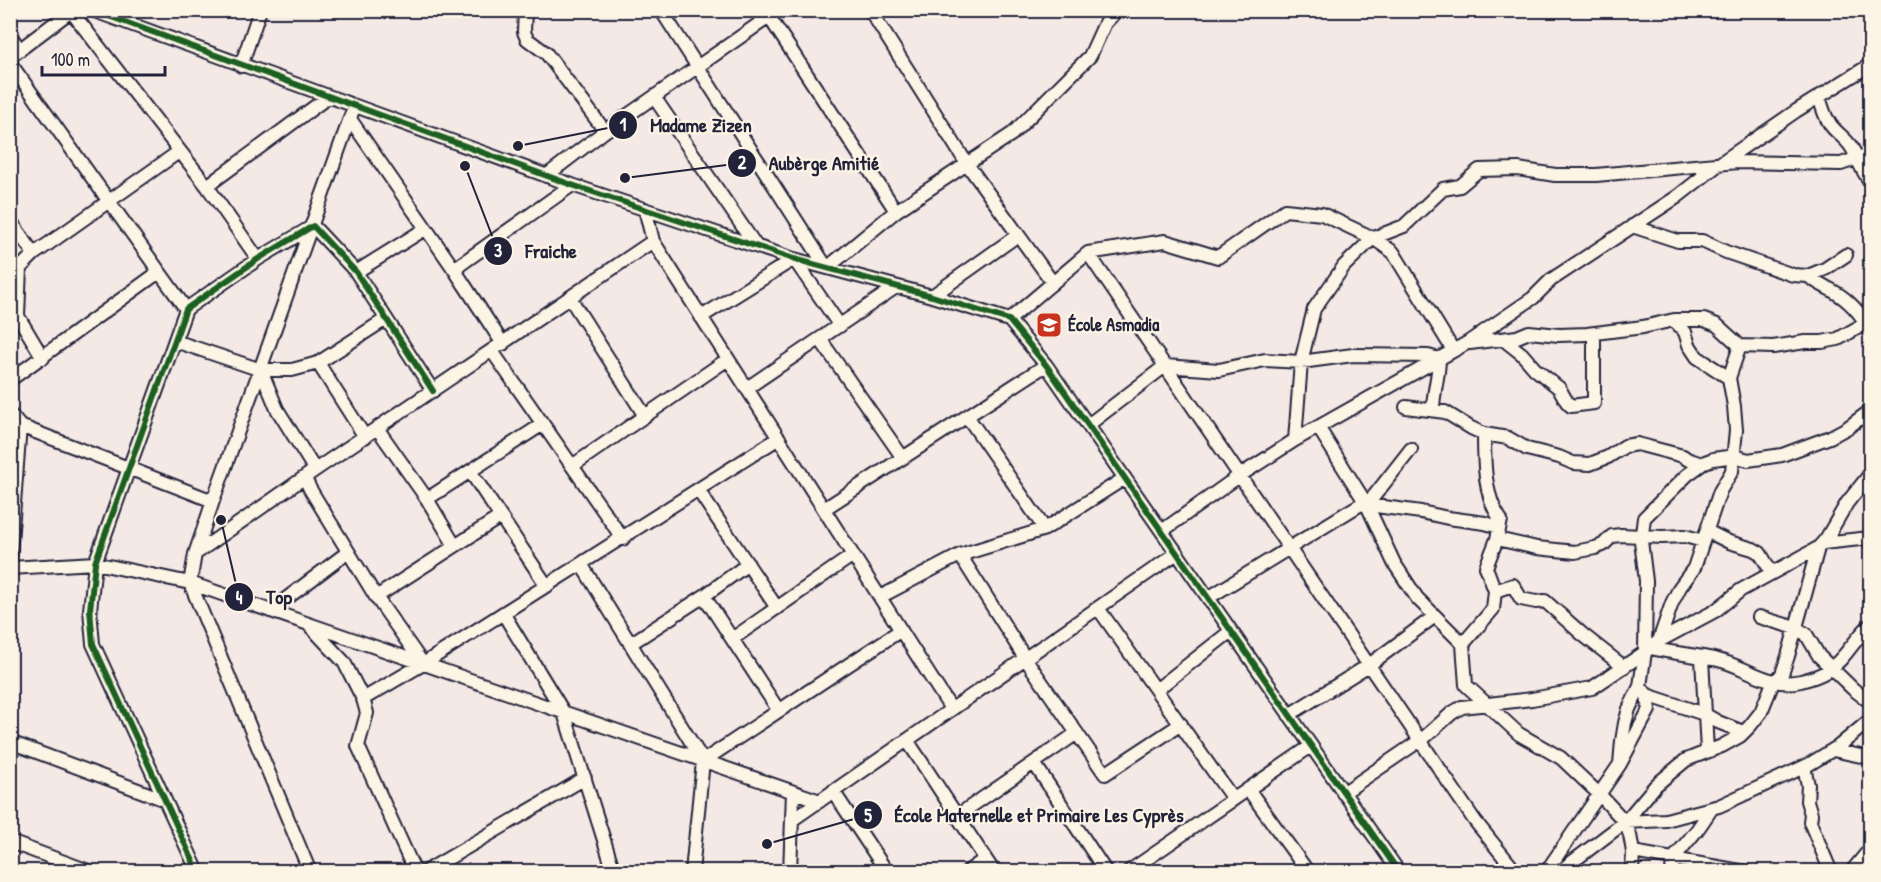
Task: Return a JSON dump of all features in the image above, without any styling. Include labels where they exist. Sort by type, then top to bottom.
[{"type":"street","points":[[92,10],[328,98],[352,113],[794,259],[1009,320],[1046,365],[1399,872]]},
{"type":"street","points":[[241,66],[260,10]]},
{"type":"street","points":[[525,10],[524,32],[527,39],[546,53],[605,131]]},
{"type":"street","points":[[661,10],[827,268]]},
{"type":"street","points":[[870,10],[967,164],[1053,283]]},
{"type":"street","points":[[827,268],[896,212],[1012,134],[1090,56],[1105,23],[1117,10]]},
{"type":"street","points":[[10,35],[15,53],[72,11],[207,186],[258,259]]},
{"type":"street","points":[[546,176],[605,131],[771,13],[896,212]]},
{"type":"street","points":[[10,63],[186,309]]},
{"type":"street","points":[[1162,531],[1239,476],[1295,440],[1467,343],[1533,298],[1551,280],[1677,197],[1719,164],[1870,64]]},
{"type":"street","points":[[654,97],[756,246]]},
{"type":"street","points":[[1819,97],[1824,114],[1834,130],[1854,151],[1870,181]]},
{"type":"street","points":[[207,186],[328,98]]},
{"type":"street","points":[[310,872],[190,583],[195,554],[213,501],[352,113]]},
{"type":"street","points":[[352,113],[425,229],[503,344]]},
{"type":"street","points":[[43,358],[18,316],[20,268],[34,254],[180,151]]},
{"type":"street","points":[[1295,440],[1301,362],[1314,309],[1344,266],[1373,238],[1404,226],[1443,189],[1460,186],[1479,170],[1518,169],[1555,175],[1596,175],[1759,162],[1841,164],[1870,154]]},
{"type":"street","points":[[454,269],[573,185]]},
{"type":"street","points":[[645,209],[653,241],[951,709]]},
{"type":"street","points":[[1009,320],[1088,253],[1165,241],[1218,257],[1285,210],[1322,214],[1373,238],[1393,252],[1453,350]]},
{"type":"street","points":[[10,220],[34,254]]},
{"type":"street","points":[[198,872],[93,644],[90,610],[95,563],[186,309],[258,259],[313,226]]},
{"type":"street","points":[[313,226],[356,272],[433,391]]},
{"type":"street","points":[[1632,226],[1678,241],[1702,241],[1758,264],[1793,275],[1808,276],[1825,269],[1846,255]]},
{"type":"street","points":[[356,272],[425,229]]},
{"type":"street","points":[[932,297],[1018,234]]},
{"type":"street","points":[[195,554],[653,241]]},
{"type":"street","points":[[1088,253],[1475,821],[1516,872]]},
{"type":"street","points":[[701,317],[794,259]]},
{"type":"street","points":[[794,259],[840,326]]},
{"type":"street","points":[[10,380],[159,272]]},
{"type":"street","points":[[1467,343],[1517,337],[1529,332],[1559,335],[1594,333],[1622,331],[1674,320],[1704,320],[1717,325],[1740,346],[1773,347],[1838,339],[1868,327],[1845,299],[1808,276]]},
{"type":"street","points":[[747,388],[896,287]]},
{"type":"street","points":[[570,298],[645,416]]},
{"type":"street","points":[[175,341],[261,369],[292,370],[318,363],[386,319]]},
{"type":"street","points":[[1674,320],[1685,332],[1689,345],[1697,357],[1729,378]]},
{"type":"street","points":[[1503,339],[1559,388],[1571,406],[1579,406],[1594,403],[1594,333]]},
{"type":"street","points":[[820,339],[903,458]]},
{"type":"street","points":[[1651,647],[1680,587],[1694,568],[1720,490],[1732,471],[1735,456],[1734,405],[1729,378],[1740,346]]},
{"type":"street","points":[[492,351],[623,539]]},
{"type":"street","points":[[1088,425],[1165,366],[1219,370],[1265,360],[1301,362],[1353,355],[1439,358]]},
{"type":"street","points":[[1432,410],[1439,374],[1439,358]]},
{"type":"street","points":[[572,466],[728,359]]},
{"type":"street","points":[[318,363],[365,437]]},
{"type":"street","points":[[824,509],[1046,365]]},
{"type":"street","points":[[261,369],[278,409],[348,552],[423,664]]},
{"type":"street","points":[[1406,407],[1445,412],[1484,434],[1508,438],[1527,449],[1573,463],[1590,464],[1608,457],[1625,446],[1637,444],[1683,456],[1702,464]]},
{"type":"street","points":[[1620,764],[1622,741],[1629,710],[1643,691],[1651,647],[1642,535],[1644,518],[1687,475],[1702,464],[1713,459],[1735,456],[1748,460],[1782,455],[1830,437],[1870,411]]},
{"type":"street","points":[[10,414],[20,426],[213,501]]},
{"type":"street","points":[[967,416],[1045,529]]},
{"type":"street","points":[[427,499],[543,424]]},
{"type":"street","points":[[10,555],[20,426]]},
{"type":"street","points":[[1318,427],[1367,505],[1394,563],[1417,598],[1463,644],[1466,685],[1519,734],[1561,758],[1625,822],[1633,852],[1632,872]]},
{"type":"street","points":[[378,428],[427,499],[455,546]]},
{"type":"street","points":[[1463,644],[1493,609],[1495,591],[1486,567],[1501,520],[1493,510],[1488,485],[1484,459],[1484,434]]},
{"type":"street","points":[[363,699],[623,539],[779,438]]},
{"type":"street","points":[[1367,505],[1411,449]]},
{"type":"street","points":[[470,471],[547,586]]},
{"type":"street","points":[[1559,872],[1625,822],[1656,785],[1686,760],[1722,746],[1750,726],[1761,712],[1774,682],[1782,674],[1820,546],[1847,503],[1870,474]]},
{"type":"street","points":[[880,597],[960,555],[1045,529],[1125,478]]},
{"type":"street","points":[[698,490],[777,608]]},
{"type":"street","points":[[1208,598],[1361,504],[1485,523],[1498,533],[1537,548],[1575,552],[1603,545],[1612,536],[1705,536],[1753,549],[1760,553],[1772,573]]},
{"type":"street","points":[[376,597],[500,517]]},
{"type":"street","points":[[1343,793],[1442,724],[1452,713],[1462,707],[1532,699],[1592,688],[1651,647],[1715,611],[1741,590],[1820,546],[1870,538]]},
{"type":"street","points":[[270,611],[348,552]]},
{"type":"street","points":[[792,820],[1177,553]]},
{"type":"street","points":[[732,639],[853,555]]},
{"type":"street","points":[[960,555],[1025,658],[1105,774],[1180,724]]},
{"type":"street","points":[[10,568],[95,563],[190,583],[820,801]]},
{"type":"street","points":[[581,564],[703,761],[692,872]]},
{"type":"street","points":[[630,644],[748,564]]},
{"type":"street","points":[[1495,591],[1513,585],[1521,599],[1545,601],[1624,667]]},
{"type":"street","points":[[704,596],[779,711]]},
{"type":"street","points":[[1098,608],[1233,799]]},
{"type":"street","points":[[503,613],[564,713],[614,872]]},
{"type":"street","points":[[1289,714],[1369,665],[1435,616]]},
{"type":"street","points":[[1759,616],[1796,628],[1806,634],[1819,656],[1870,702]]},
{"type":"street","points":[[309,625],[344,662],[363,699],[367,713],[358,746],[415,872]]},
{"type":"street","points":[[1651,647],[1719,660],[1774,682],[1790,683],[1807,679],[1831,668],[1843,659],[1854,641],[1870,625]]},
{"type":"street","points":[[703,761],[901,630]]},
{"type":"street","points":[[1156,690],[1231,631]]},
{"type":"street","points":[[1702,658],[1707,751]]},
{"type":"street","points":[[1643,691],[1704,714],[1743,732]]},
{"type":"street","points":[[1546,872],[1620,764],[1649,710],[1643,691]]},
{"type":"street","points":[[1625,822],[1665,820],[1712,808],[1804,767],[1833,750],[1870,720]]},
{"type":"street","points":[[957,816],[1077,732]]},
{"type":"street","points":[[907,740],[994,872]]},
{"type":"street","points":[[10,742],[165,800]]},
{"type":"street","points":[[1128,872],[1311,746]]},
{"type":"street","points":[[1833,750],[1870,758]]},
{"type":"street","points":[[1034,762],[1106,872]]},
{"type":"street","points":[[1804,767],[1808,785],[1807,801],[1811,814],[1810,822],[1831,872]]},
{"type":"street","points":[[425,872],[585,778]]},
{"type":"street","points":[[1248,789],[1308,872]]},
{"type":"street","points":[[833,791],[887,872]]},
{"type":"street","points":[[790,872],[793,792]]},
{"type":"street","points":[[1673,865],[1712,808]]},
{"type":"street","points":[[10,842],[91,872]]},
{"type":"street","points":[[1851,872],[1870,849]]},
{"type":"street","points":[[1633,852],[1673,865],[1746,872]]},
{"type":"street","points":[[967,872],[985,859]]},
{"type":"cycle path","points":[[92,10],[572,185],[794,259],[932,296],[1009,320],[1046,365],[1399,872]]},
{"type":"cycle path","points":[[198,872],[93,644],[90,610],[95,563],[186,309],[258,259],[313,226],[356,272],[433,391]]},
{"type":"place","name":"Madame Zizen","points":[[518,146]]},
{"type":"place","name":"Fraiche","points":[[465,166]]},
{"type":"place","name":"Aubèrge Amitié","points":[[625,178]]},
{"type":"place","name":"École Asmadia","points":[[1049,325]]},
{"type":"place","name":"Top","points":[[221,520]]},
{"type":"place","name":"École Maternelle et Primaire Les Cyprès","points":[[767,844]]}]
